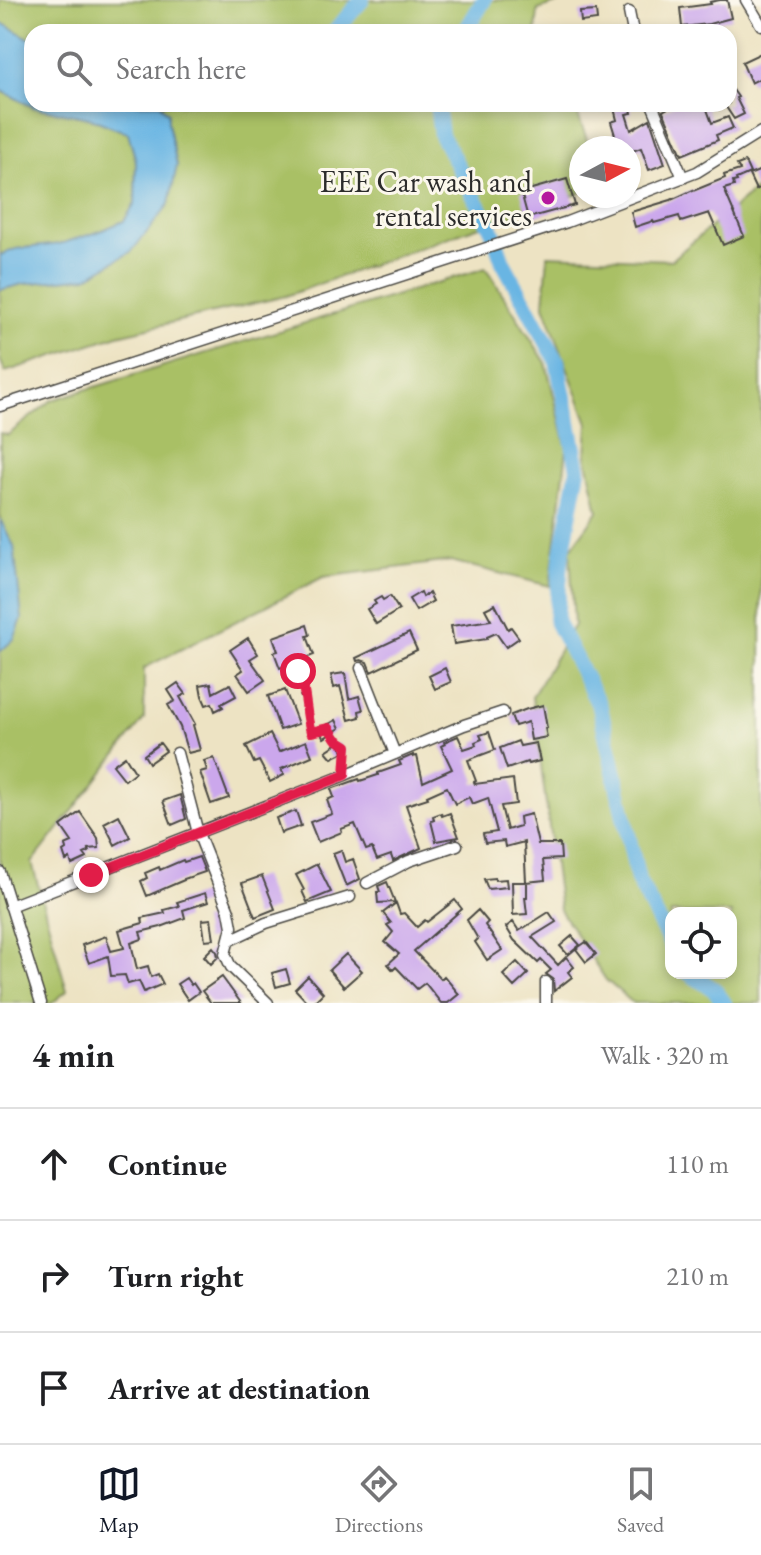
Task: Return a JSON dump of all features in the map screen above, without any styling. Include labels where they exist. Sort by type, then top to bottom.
[{"type":"street","points":[[746,0],[761,25]]},
{"type":"street","points":[[629,12],[631,24]]},
{"type":"street","points":[[655,112],[683,178]]},
{"type":"street","points":[[0,406],[567,222],[697,172],[761,132]]},
{"type":"street","points":[[361,668],[395,754]]},
{"type":"street","points":[[10,906],[503,712]]},
{"type":"street","points":[[177,753],[198,833],[229,911],[232,927],[225,954],[231,967],[268,1003]]},
{"type":"street","points":[[367,883],[409,861],[457,845]]},
{"type":"street","points":[[0,872],[41,1003]]},
{"type":"street","points":[[230,940],[266,923],[350,897]]},
{"type":"street","points":[[546,982],[546,1003]]},
{"type":"path","points":[[298,671],[311,732],[329,728],[336,739],[347,746],[345,775]]},
{"type":"path","points":[[284,677],[304,700]]},
{"type":"green space","points":[[0,0],[567,0],[538,10],[537,24],[24,24],[24,36],[0,22]]},
{"type":"green space","points":[[0,90],[24,102],[24,112],[59,112],[90,118],[128,133],[136,161],[135,204],[124,221],[60,244],[16,249],[0,255]]},
{"type":"green space","points":[[167,112],[577,112],[586,136],[569,136],[569,197],[286,296],[118,335],[5,372],[0,359],[0,290],[23,284],[87,277],[132,251],[177,165]]},
{"type":"green space","points":[[761,185],[761,1003],[633,1003],[606,980],[560,910],[532,697],[574,625],[570,550],[598,511],[586,456],[588,423],[544,305],[548,255],[671,260]]},
{"type":"green space","points":[[486,268],[546,363],[567,449],[550,586],[451,561],[323,577],[144,668],[144,719],[32,863],[67,991],[52,1003],[0,1003],[0,433],[8,435],[52,400]]},
{"type":"water","points":[[0,22],[24,36],[24,102],[0,90]]},
{"type":"water","points":[[59,112],[167,112],[177,165],[169,204],[132,251],[87,277],[23,284],[0,290],[0,255],[16,249],[60,244],[95,233],[124,221],[135,204],[136,161],[128,133],[90,118]]},
{"type":"water","points":[[0,519],[14,546],[22,619],[14,639],[0,652]]},
{"type":"building","points":[[727,0],[731,18],[709,24],[682,24],[680,8]]},
{"type":"building","points":[[596,11],[597,20],[581,22],[580,12]]},
{"type":"building","points":[[761,53],[761,78],[751,83],[742,62]]},
{"type":"building","points":[[737,100],[744,114],[734,119],[729,112],[737,112]]},
{"type":"building","points":[[615,112],[632,112],[626,114],[631,130],[650,119],[665,164],[649,170],[641,148],[641,136],[615,136],[611,122],[617,120]]},
{"type":"building","points":[[663,112],[708,112],[712,123],[728,117],[733,128],[716,135],[718,140],[682,155]]},
{"type":"building","points":[[745,162],[750,173],[736,179],[734,186],[724,189],[744,236],[723,245],[709,213],[681,222],[679,216],[635,227],[631,212],[725,178],[724,175],[740,170],[737,165]]},
{"type":"building","points":[[761,170],[761,187],[756,190],[749,175]]},
{"type":"building","name":"EEE Car wash and rental services","points":[[567,179],[569,207],[528,218],[521,192]]},
{"type":"building","points":[[421,592],[423,597],[429,593],[433,601],[416,611],[409,599]]},
{"type":"building","points":[[390,596],[399,610],[376,624],[367,609],[381,597],[383,600]]},
{"type":"building","points":[[495,604],[508,629],[511,627],[519,638],[506,647],[496,633],[487,639],[454,644],[451,626],[491,620],[485,609]]},
{"type":"building","points":[[307,625],[310,635],[307,636],[314,655],[280,668],[273,637]]},
{"type":"building","points":[[409,633],[417,650],[371,672],[367,662],[357,661],[356,658]]},
{"type":"building","points":[[248,638],[258,654],[250,659],[265,680],[249,691],[237,674],[243,670],[230,650]]},
{"type":"building","points":[[445,668],[451,682],[435,689],[429,676]]},
{"type":"building","points":[[345,673],[349,699],[359,696],[363,710],[359,711],[360,717],[349,720],[340,686],[334,688],[331,675]]},
{"type":"building","points":[[178,683],[186,694],[180,697],[195,724],[200,750],[188,753],[180,727],[168,705],[175,701],[168,690]]},
{"type":"building","points":[[211,683],[213,693],[230,684],[236,696],[215,711],[212,703],[206,705],[200,685]]},
{"type":"building","points":[[285,690],[298,724],[280,730],[268,696]]},
{"type":"building","points":[[543,705],[547,737],[531,740],[528,722],[515,726],[511,715]]},
{"type":"building","points":[[336,720],[340,728],[324,738],[319,730]]},
{"type":"building","points":[[489,732],[495,750],[468,760],[474,782],[513,779],[516,804],[501,806],[507,830],[520,826],[519,817],[531,814],[538,844],[560,844],[561,859],[543,860],[545,880],[526,882],[524,842],[505,847],[504,841],[485,843],[483,834],[497,832],[488,798],[472,804],[469,797],[455,804],[447,787],[428,798],[406,805],[421,848],[393,861],[391,855],[377,860],[372,848],[366,850],[355,824],[318,842],[310,822],[332,814],[327,800],[334,797],[331,789],[378,775],[401,765],[399,761],[413,755],[417,756],[423,782],[452,769],[441,746],[444,742],[458,736],[464,749],[476,745],[475,742],[482,739],[480,735]]},
{"type":"building","points":[[270,734],[279,752],[306,741],[312,756],[281,769],[284,775],[270,782],[259,761],[254,763],[246,746]]},
{"type":"building","points":[[518,741],[520,746],[536,743],[540,761],[507,769],[500,748]]},
{"type":"building","points":[[160,743],[166,751],[149,763],[144,755]]},
{"type":"building","points":[[338,743],[344,752],[332,758],[326,751]]},
{"type":"building","points":[[125,756],[135,772],[125,780],[113,765]]},
{"type":"building","points":[[214,758],[229,798],[211,804],[200,772],[207,770],[204,761]]},
{"type":"building","points":[[180,795],[186,819],[172,825],[163,801]]},
{"type":"building","points":[[296,811],[301,826],[281,833],[276,818]]},
{"type":"building","points":[[80,812],[98,838],[99,848],[88,849],[89,852],[84,854],[87,858],[72,865],[70,859],[66,861],[63,852],[65,845],[72,842],[61,826]]},
{"type":"building","points":[[441,813],[442,816],[450,813],[459,837],[436,841],[431,821],[434,820],[433,816]]},
{"type":"building","points":[[119,815],[130,837],[115,845],[104,823]]},
{"type":"building","points":[[341,850],[345,862],[353,859],[360,879],[346,886],[333,853]]},
{"type":"building","points":[[199,857],[205,872],[147,896],[141,881],[147,878],[145,873]]},
{"type":"building","points":[[317,864],[331,892],[307,902],[296,875]]},
{"type":"building","points":[[262,876],[275,909],[255,917],[242,883]]},
{"type":"building","points":[[484,879],[506,879],[507,887],[488,889]]},
{"type":"building","points":[[387,882],[395,902],[378,903],[378,886]]},
{"type":"building","points":[[512,882],[527,882],[527,914],[513,915]]},
{"type":"building","points":[[205,893],[208,902],[183,910],[185,918],[140,932],[142,939],[131,943],[137,969],[148,966],[151,977],[158,974],[163,984],[144,992],[139,981],[128,984],[125,975],[111,976],[108,956],[89,963],[82,945],[106,936],[111,951],[124,948],[119,930],[143,923],[142,918],[165,913],[164,910],[179,906],[177,902]]},
{"type":"building","points":[[455,900],[462,909],[414,951],[441,979],[444,976],[459,994],[448,1003],[441,1003],[425,983],[417,989],[396,967],[393,970],[388,964],[399,954],[385,942],[393,932],[387,925],[391,923],[383,913],[396,903],[400,914],[404,913],[417,927]]},
{"type":"building","points":[[478,910],[488,922],[485,925],[502,950],[487,960],[475,942],[478,939],[467,920]]},
{"type":"building","points":[[549,912],[556,922],[532,937],[558,965],[566,957],[574,967],[568,972],[572,977],[554,991],[553,979],[546,974],[551,970],[541,960],[538,963],[514,940],[506,927],[513,922],[519,931]]},
{"type":"building","points":[[211,919],[214,939],[205,940],[202,920]]},
{"type":"building","points":[[572,936],[580,945],[568,955],[560,946]]},
{"type":"building","points":[[586,942],[596,954],[586,962],[576,949]]},
{"type":"building","points":[[213,947],[218,957],[211,964],[204,956]]},
{"type":"building","points":[[346,954],[362,971],[344,987],[329,970]]},
{"type":"building","points":[[517,962],[528,974],[514,987],[503,975]]},
{"type":"building","points":[[286,969],[290,983],[276,987],[272,973]]},
{"type":"building","points":[[308,976],[323,993],[313,1003],[308,1003],[295,989]]},
{"type":"building","points":[[222,977],[241,1003],[211,1003],[202,991]]},
{"type":"building","points":[[186,978],[199,992],[188,1000],[177,984]]},
{"type":"waterway","points":[[341,24],[362,0]]},
{"type":"waterway","points":[[470,24],[484,0]]},
{"type":"waterway","points":[[438,112],[441,135],[492,230],[503,262],[557,361],[578,469],[561,560],[556,621],[600,707],[638,880],[665,933]]},
{"type":"waterway","points":[[698,979],[715,990],[724,1003]]},
{"type":"place","name":"EEE Car wash and rental services","points":[[548,198]]},
{"type":"route","points":[[91,875],[345,775],[347,746],[336,739],[329,728],[311,732],[298,671]]}]
